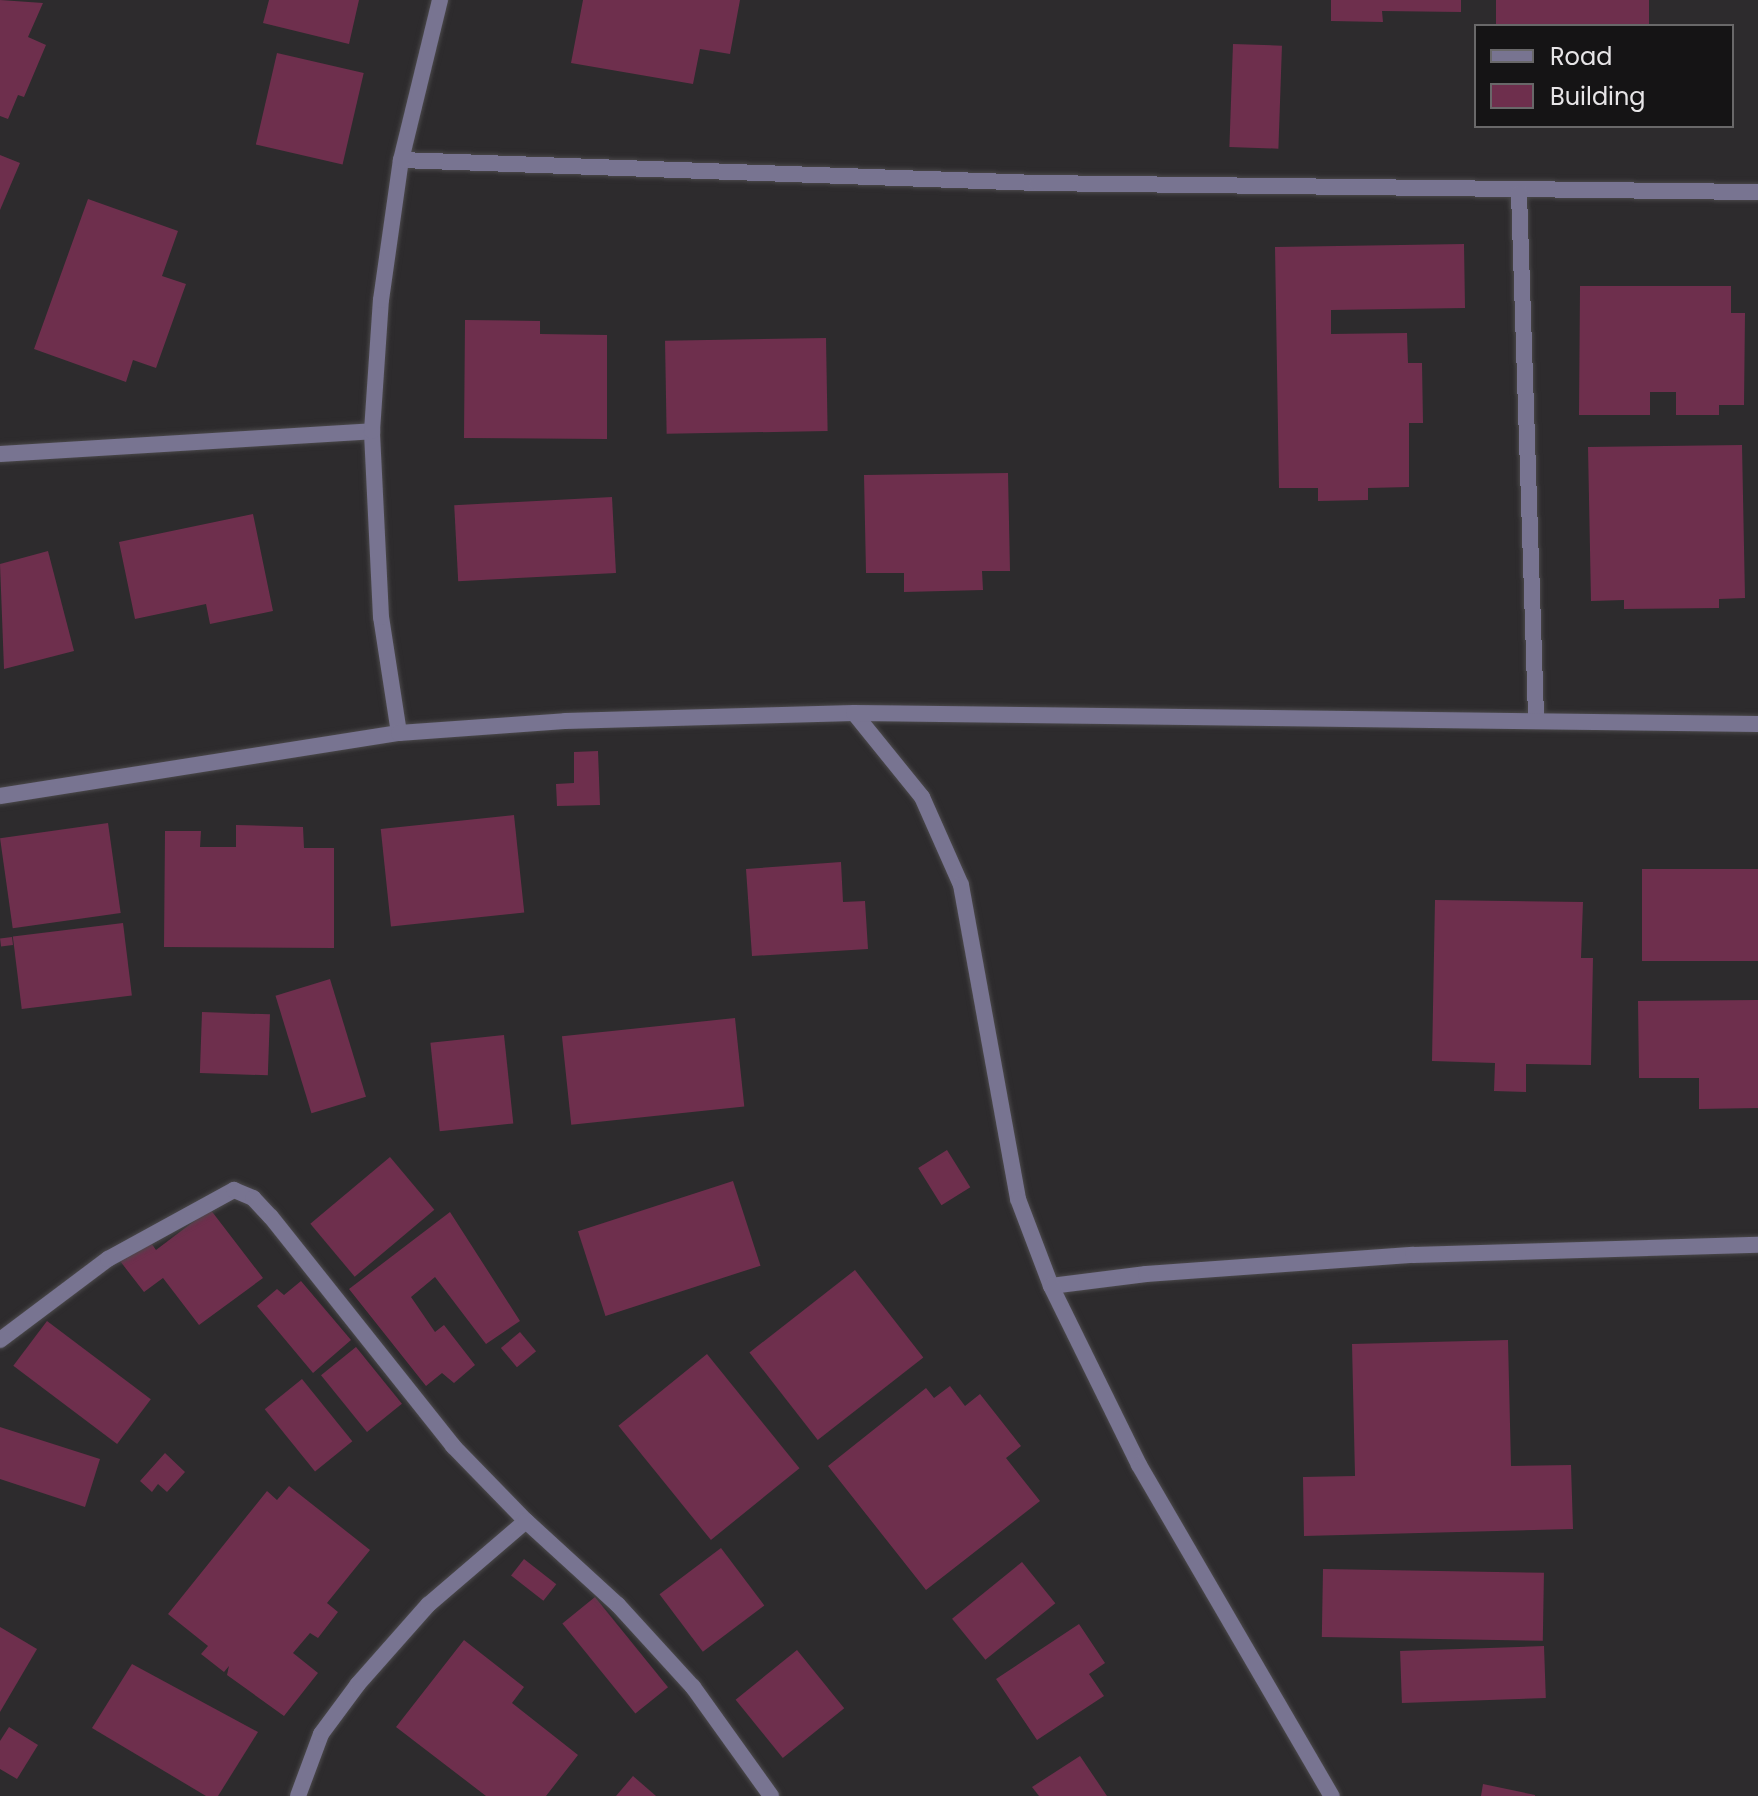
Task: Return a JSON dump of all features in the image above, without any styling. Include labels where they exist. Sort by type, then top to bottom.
[{"type":"street","points":[[399,733],[381,617],[372,431],[381,300],[401,160],[440,0]]},
{"type":"street","points":[[401,160],[1037,183],[1519,193],[1758,192]]},
{"type":"street","points":[[1519,193],[1536,717]]},
{"type":"street","points":[[0,454],[372,431]]},
{"type":"street","points":[[854,713],[922,797],[961,885],[1018,1199],[1051,1286],[1139,1465],[1332,1796]]},
{"type":"street","points":[[0,796],[399,733],[565,721],[854,713],[1536,717],[1758,724]]},
{"type":"street","points":[[0,1340],[108,1259],[234,1190],[253,1198],[453,1446],[526,1521],[618,1605],[693,1687],[771,1796]]},
{"type":"street","points":[[1051,1286],[1413,1255],[1758,1245]]},
{"type":"street","points":[[298,1796],[321,1734],[358,1684],[428,1605],[526,1521]]},
{"type":"building","points":[[0,0],[43,3],[28,37],[46,45],[24,97],[18,95],[8,119],[0,116]]},
{"type":"building","points":[[269,0],[359,0],[349,44],[263,23]]},
{"type":"building","points":[[583,0],[740,0],[730,54],[700,49],[693,84],[571,63]]},
{"type":"building","points":[[1331,0],[1461,0],[1461,12],[1382,11],[1383,22],[1331,21]]},
{"type":"building","points":[[1496,0],[1649,0],[1649,24],[1496,24]]},
{"type":"building","points":[[1233,44],[1282,46],[1278,149],[1229,147]]},
{"type":"building","points":[[277,53],[364,73],[343,165],[256,145]]},
{"type":"building","points":[[0,155],[20,163],[0,210]]},
{"type":"building","points":[[88,199],[178,231],[162,276],[186,284],[156,368],[133,360],[126,382],[34,349]]},
{"type":"building","points":[[1464,244],[1465,308],[1331,310],[1331,334],[1407,333],[1408,363],[1422,363],[1423,423],[1409,423],[1409,487],[1368,488],[1368,500],[1318,501],[1318,488],[1279,488],[1275,247]]},
{"type":"building","points":[[1580,286],[1731,286],[1731,313],[1745,313],[1744,405],[1719,405],[1719,415],[1676,415],[1676,392],[1650,392],[1650,415],[1579,415]]},
{"type":"building","points":[[465,320],[540,321],[540,334],[607,335],[607,439],[464,438]]},
{"type":"building","points":[[826,338],[828,431],[667,434],[665,341]]},
{"type":"building","points":[[1742,445],[1745,598],[1719,599],[1719,608],[1624,609],[1624,600],[1591,601],[1588,447]]},
{"type":"building","points":[[1008,473],[1010,571],[982,571],[983,590],[904,592],[904,573],[866,573],[864,475]]},
{"type":"building","points":[[612,497],[616,573],[458,581],[454,505]]},
{"type":"building","points":[[253,514],[273,611],[210,624],[206,604],[135,619],[119,542]]},
{"type":"building","points":[[48,551],[74,651],[4,669],[0,564]]},
{"type":"building","points":[[598,751],[600,805],[557,806],[556,784],[574,783],[574,752]]},
{"type":"building","points":[[514,815],[524,912],[391,926],[381,829]]},
{"type":"building","points":[[108,823],[121,913],[13,928],[0,838]]},
{"type":"building","points":[[236,825],[303,827],[304,848],[334,848],[334,948],[164,947],[165,831],[201,831],[200,847],[236,847]]},
{"type":"building","points":[[841,862],[843,902],[865,901],[868,949],[752,956],[746,869]]},
{"type":"building","points":[[1642,869],[1758,869],[1758,961],[1642,961]]},
{"type":"building","points":[[1435,900],[1583,902],[1581,958],[1593,958],[1591,1065],[1526,1064],[1526,1092],[1494,1091],[1495,1063],[1432,1061]]},
{"type":"building","points":[[123,923],[132,995],[22,1009],[13,937]]},
{"type":"building","points":[[12,937],[13,945],[1,946],[0,938]]},
{"type":"building","points":[[330,979],[366,1097],[311,1113],[275,996]]},
{"type":"building","points":[[1758,1000],[1758,1108],[1699,1109],[1699,1078],[1639,1078],[1638,1001]]},
{"type":"building","points":[[202,1012],[270,1014],[268,1075],[200,1073]]},
{"type":"building","points":[[735,1018],[744,1107],[571,1125],[562,1036]]},
{"type":"building","points":[[504,1035],[513,1124],[440,1131],[430,1043]]},
{"type":"building","points":[[947,1150],[970,1187],[941,1205],[918,1168]]},
{"type":"building","points":[[390,1157],[434,1210],[355,1277],[310,1224]]},
{"type":"building","points":[[733,1181],[761,1266],[605,1316],[578,1231]]},
{"type":"building","points":[[210,1209],[263,1278],[199,1325],[163,1278],[144,1292],[120,1261],[149,1240],[156,1250]]},
{"type":"building","points":[[450,1212],[520,1321],[486,1344],[435,1277],[411,1297],[435,1332],[444,1325],[475,1365],[454,1383],[442,1373],[426,1386],[349,1289]]},
{"type":"building","points":[[855,1270],[923,1357],[818,1440],[749,1352]]},
{"type":"building","points":[[301,1281],[351,1340],[313,1373],[257,1306],[277,1289],[284,1295]]},
{"type":"building","points":[[47,1321],[151,1399],[117,1444],[13,1366]]},
{"type":"building","points":[[520,1332],[536,1351],[517,1367],[501,1348]]},
{"type":"building","points":[[1508,1340],[1511,1466],[1571,1465],[1573,1529],[1304,1536],[1303,1477],[1355,1476],[1352,1344]]},
{"type":"building","points":[[356,1347],[402,1404],[367,1432],[321,1375]]},
{"type":"building","points":[[707,1354],[800,1468],[711,1540],[618,1426]]},
{"type":"building","points":[[302,1379],[352,1441],[315,1471],[265,1409]]},
{"type":"building","points":[[950,1386],[965,1406],[980,1394],[1021,1446],[1006,1458],[1040,1501],[926,1590],[828,1466],[926,1388],[934,1398]]},
{"type":"building","points":[[0,1427],[100,1459],[85,1507],[0,1479]]},
{"type":"building","points":[[165,1453],[185,1472],[167,1492],[158,1484],[152,1492],[140,1481]]},
{"type":"building","points":[[289,1486],[370,1550],[327,1603],[338,1612],[318,1638],[310,1633],[293,1653],[318,1673],[284,1716],[227,1675],[229,1666],[224,1672],[201,1654],[208,1646],[168,1614],[267,1491],[277,1500]]},
{"type":"building","points":[[721,1548],[764,1606],[703,1652],[660,1594]]},
{"type":"building","points":[[524,1559],[556,1584],[543,1601],[511,1576]]},
{"type":"building","points":[[1022,1562],[1055,1603],[985,1660],[952,1619]]},
{"type":"building","points":[[1323,1569],[1544,1573],[1543,1641],[1322,1637]]},
{"type":"building","points":[[595,1597],[668,1687],[635,1714],[562,1623]]},
{"type":"building","points":[[1079,1624],[1105,1663],[1089,1674],[1104,1696],[1037,1740],[996,1679]]},
{"type":"building","points":[[0,1627],[37,1649],[0,1712]]},
{"type":"building","points":[[464,1640],[524,1687],[512,1703],[578,1755],[546,1796],[486,1796],[396,1727]]},
{"type":"building","points":[[1544,1646],[1546,1698],[1402,1703],[1400,1651]]},
{"type":"building","points":[[797,1650],[844,1708],[783,1758],[736,1700]]},
{"type":"building","points":[[132,1664],[258,1732],[218,1796],[206,1796],[92,1728]]},
{"type":"building","points":[[9,1727],[38,1745],[17,1779],[0,1769],[0,1741]]},
{"type":"building","points":[[1080,1756],[1107,1796],[1039,1796],[1032,1787]]},
{"type":"building","points":[[633,1776],[656,1796],[616,1796]]},
{"type":"building","points":[[1483,1784],[1535,1795],[1535,1796],[1481,1796]]}]
